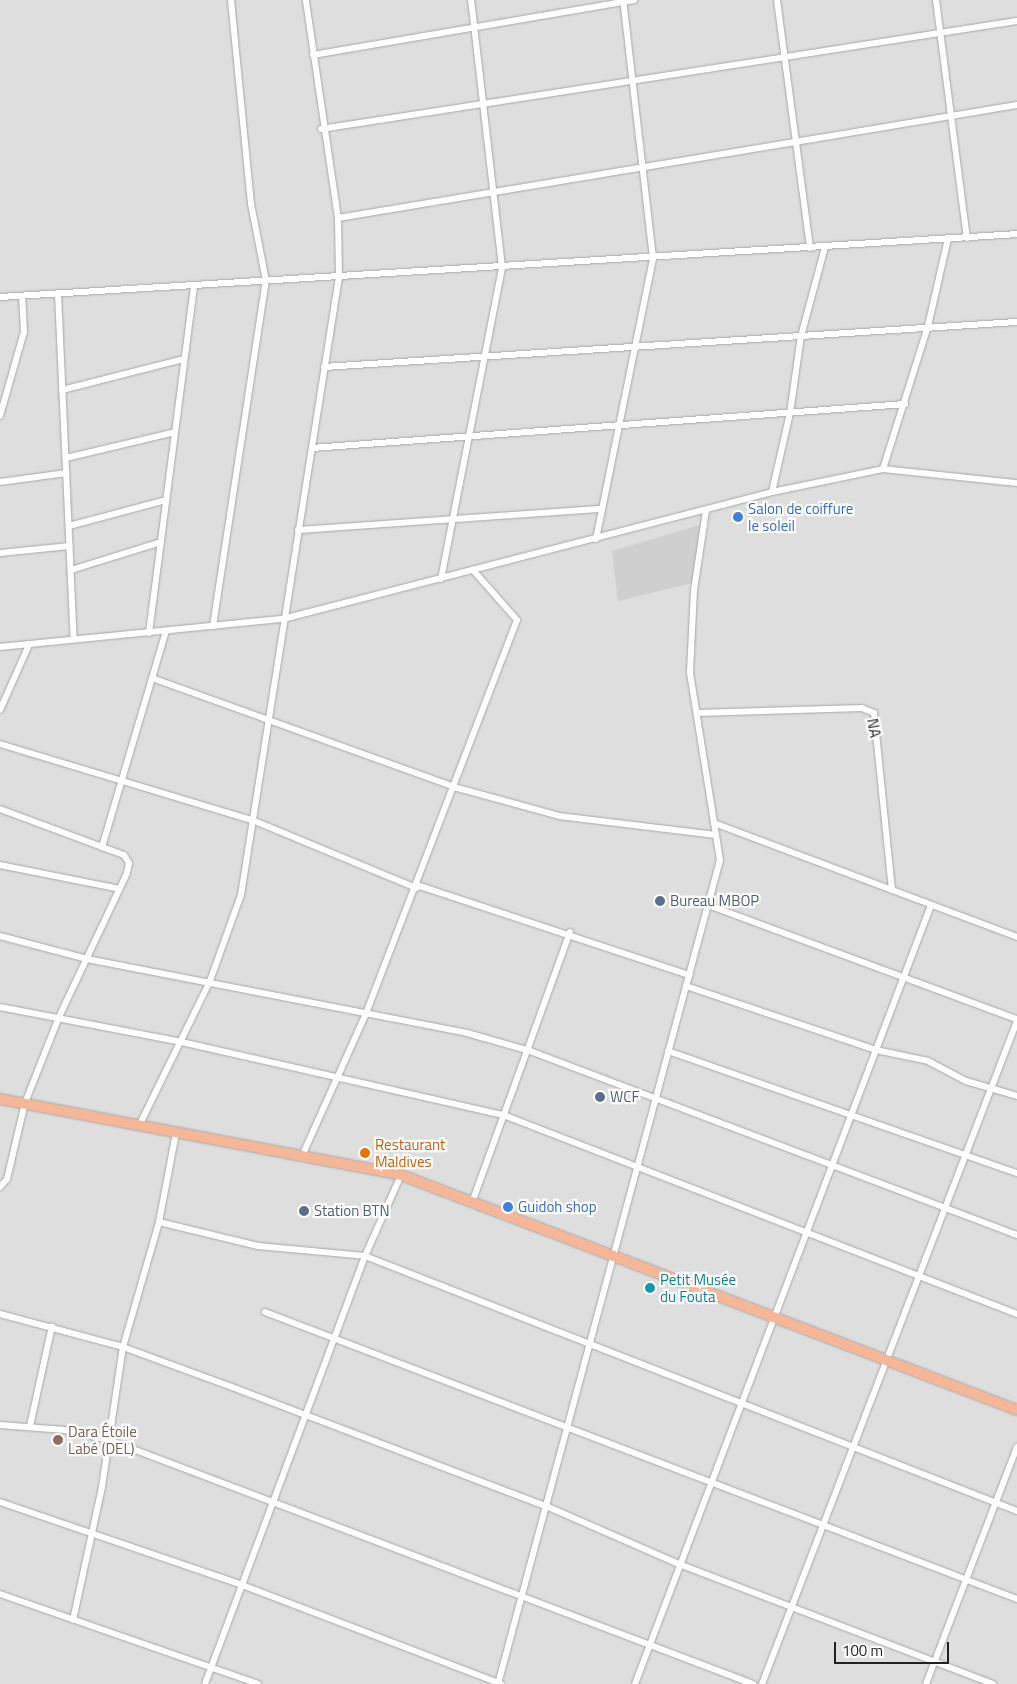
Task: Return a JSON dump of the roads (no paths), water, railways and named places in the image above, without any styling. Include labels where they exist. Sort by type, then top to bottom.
[{"type":"highway","points":[[0,1099],[400,1175],[473,1200],[774,1318],[887,1359],[1017,1410]]},
{"type":"street","points":[[213,626],[266,281],[250,204],[231,0]]},
{"type":"street","points":[[139,1126],[177,1041],[210,981],[241,895],[283,619],[339,277],[338,218],[321,129],[306,0]]},
{"type":"street","points":[[441,579],[502,267],[471,0]]},
{"type":"street","points":[[313,55],[634,0]]},
{"type":"street","points":[[777,0],[810,248]]},
{"type":"street","points":[[936,0],[968,238]]},
{"type":"street","points":[[596,539],[653,258],[623,1]]},
{"type":"street","points":[[321,129],[1017,22]]},
{"type":"street","points":[[338,218],[1017,105]]},
{"type":"street","points":[[0,297],[1017,234]]},
{"type":"street","points":[[883,469],[928,326],[948,239]]},
{"type":"street","points":[[772,492],[790,413],[800,336],[825,247]]},
{"type":"street","points":[[149,633],[194,286]]},
{"type":"street","points":[[58,294],[74,640]]},
{"type":"street","points":[[0,416],[24,332],[22,296]]},
{"type":"street","points":[[324,367],[634,349],[928,326],[1017,322]]},
{"type":"street","points":[[62,390],[184,359]]},
{"type":"street","points":[[312,448],[905,404]]},
{"type":"street","points":[[66,458],[175,432]]},
{"type":"street","points":[[0,648],[283,619],[706,511],[772,492],[883,469],[1017,483]]},
{"type":"street","points":[[0,482],[66,473]]},
{"type":"street","points":[[69,526],[166,500]]},
{"type":"street","points":[[298,530],[602,509]]},
{"type":"street","points":[[0,1502],[242,1585],[499,1684],[720,860],[690,672],[694,590],[706,511]]},
{"type":"street","points":[[71,570],[161,542]]},
{"type":"street","points":[[0,553],[70,546]]},
{"type":"street","points":[[302,1156],[365,1016],[517,620],[473,570]]},
{"type":"street","points":[[102,847],[166,631]]},
{"type":"street","points":[[0,710],[29,644]]},
{"type":"street","points":[[152,678],[454,787],[559,816],[716,834]]},
{"type":"street","name":"NA","points":[[697,712],[862,708],[874,713],[892,890]]},
{"type":"street","points":[[0,744],[252,820],[416,886],[570,932],[689,975]]},
{"type":"street","points":[[0,809],[124,855],[129,863],[120,890],[59,1017],[24,1104],[7,1179],[0,1187]]},
{"type":"street","points":[[714,823],[1017,937]]},
{"type":"street","points":[[0,865],[120,890]]},
{"type":"street","points":[[708,905],[1017,1020],[762,1684]]},
{"type":"street","points":[[635,1684],[651,1645],[709,1481],[808,1231],[931,905]]},
{"type":"street","points":[[473,1200],[530,1050],[570,932]]},
{"type":"street","points":[[0,936],[87,959],[210,981],[365,1016],[467,1033],[530,1050],[658,1096],[1017,1235]]},
{"type":"street","points":[[686,986],[876,1050],[928,1061],[990,1090],[1017,1096]]},
{"type":"street","points":[[0,1007],[177,1041],[506,1116],[808,1231],[1017,1314]]},
{"type":"street","points":[[668,1051],[853,1112],[1017,1173]]},
{"type":"street","points":[[73,1620],[110,1440],[123,1347],[159,1222],[176,1133]]},
{"type":"street","points":[[205,1684],[335,1341],[365,1256],[400,1175]]},
{"type":"street","points":[[159,1222],[258,1246],[365,1256],[1017,1511]]},
{"type":"street","points":[[265,1312],[335,1341],[568,1424],[822,1526],[1017,1599]]},
{"type":"street","points":[[0,1314],[52,1326],[123,1347],[306,1418],[546,1506],[679,1564],[792,1605],[933,1664],[993,1684]]},
{"type":"street","points":[[30,1426],[52,1326]]},
{"type":"street","points":[[0,1425],[30,1426],[110,1440],[275,1500],[753,1684]]},
{"type":"street","points":[[926,1684],[964,1580],[1017,1447]]},
{"type":"street","points":[[0,1594],[258,1684]]},
{"type":"place","name":"Salon de coiffure le soleil","points":[[738,517]]},
{"type":"place","name":"Bureau MBOP","points":[[660,901]]},
{"type":"place","name":"WCF","points":[[600,1097]]},
{"type":"place","name":"Restaurant Maldives","points":[[365,1153]]},
{"type":"place","name":"Guidoh shop","points":[[508,1207]]},
{"type":"place","name":"Station BTN","points":[[304,1211]]},
{"type":"place","name":"Petit Musée du Fouta","points":[[650,1288]]},
{"type":"place","name":"Dara Étoile Labé (DEL)","points":[[58,1440]]}]
